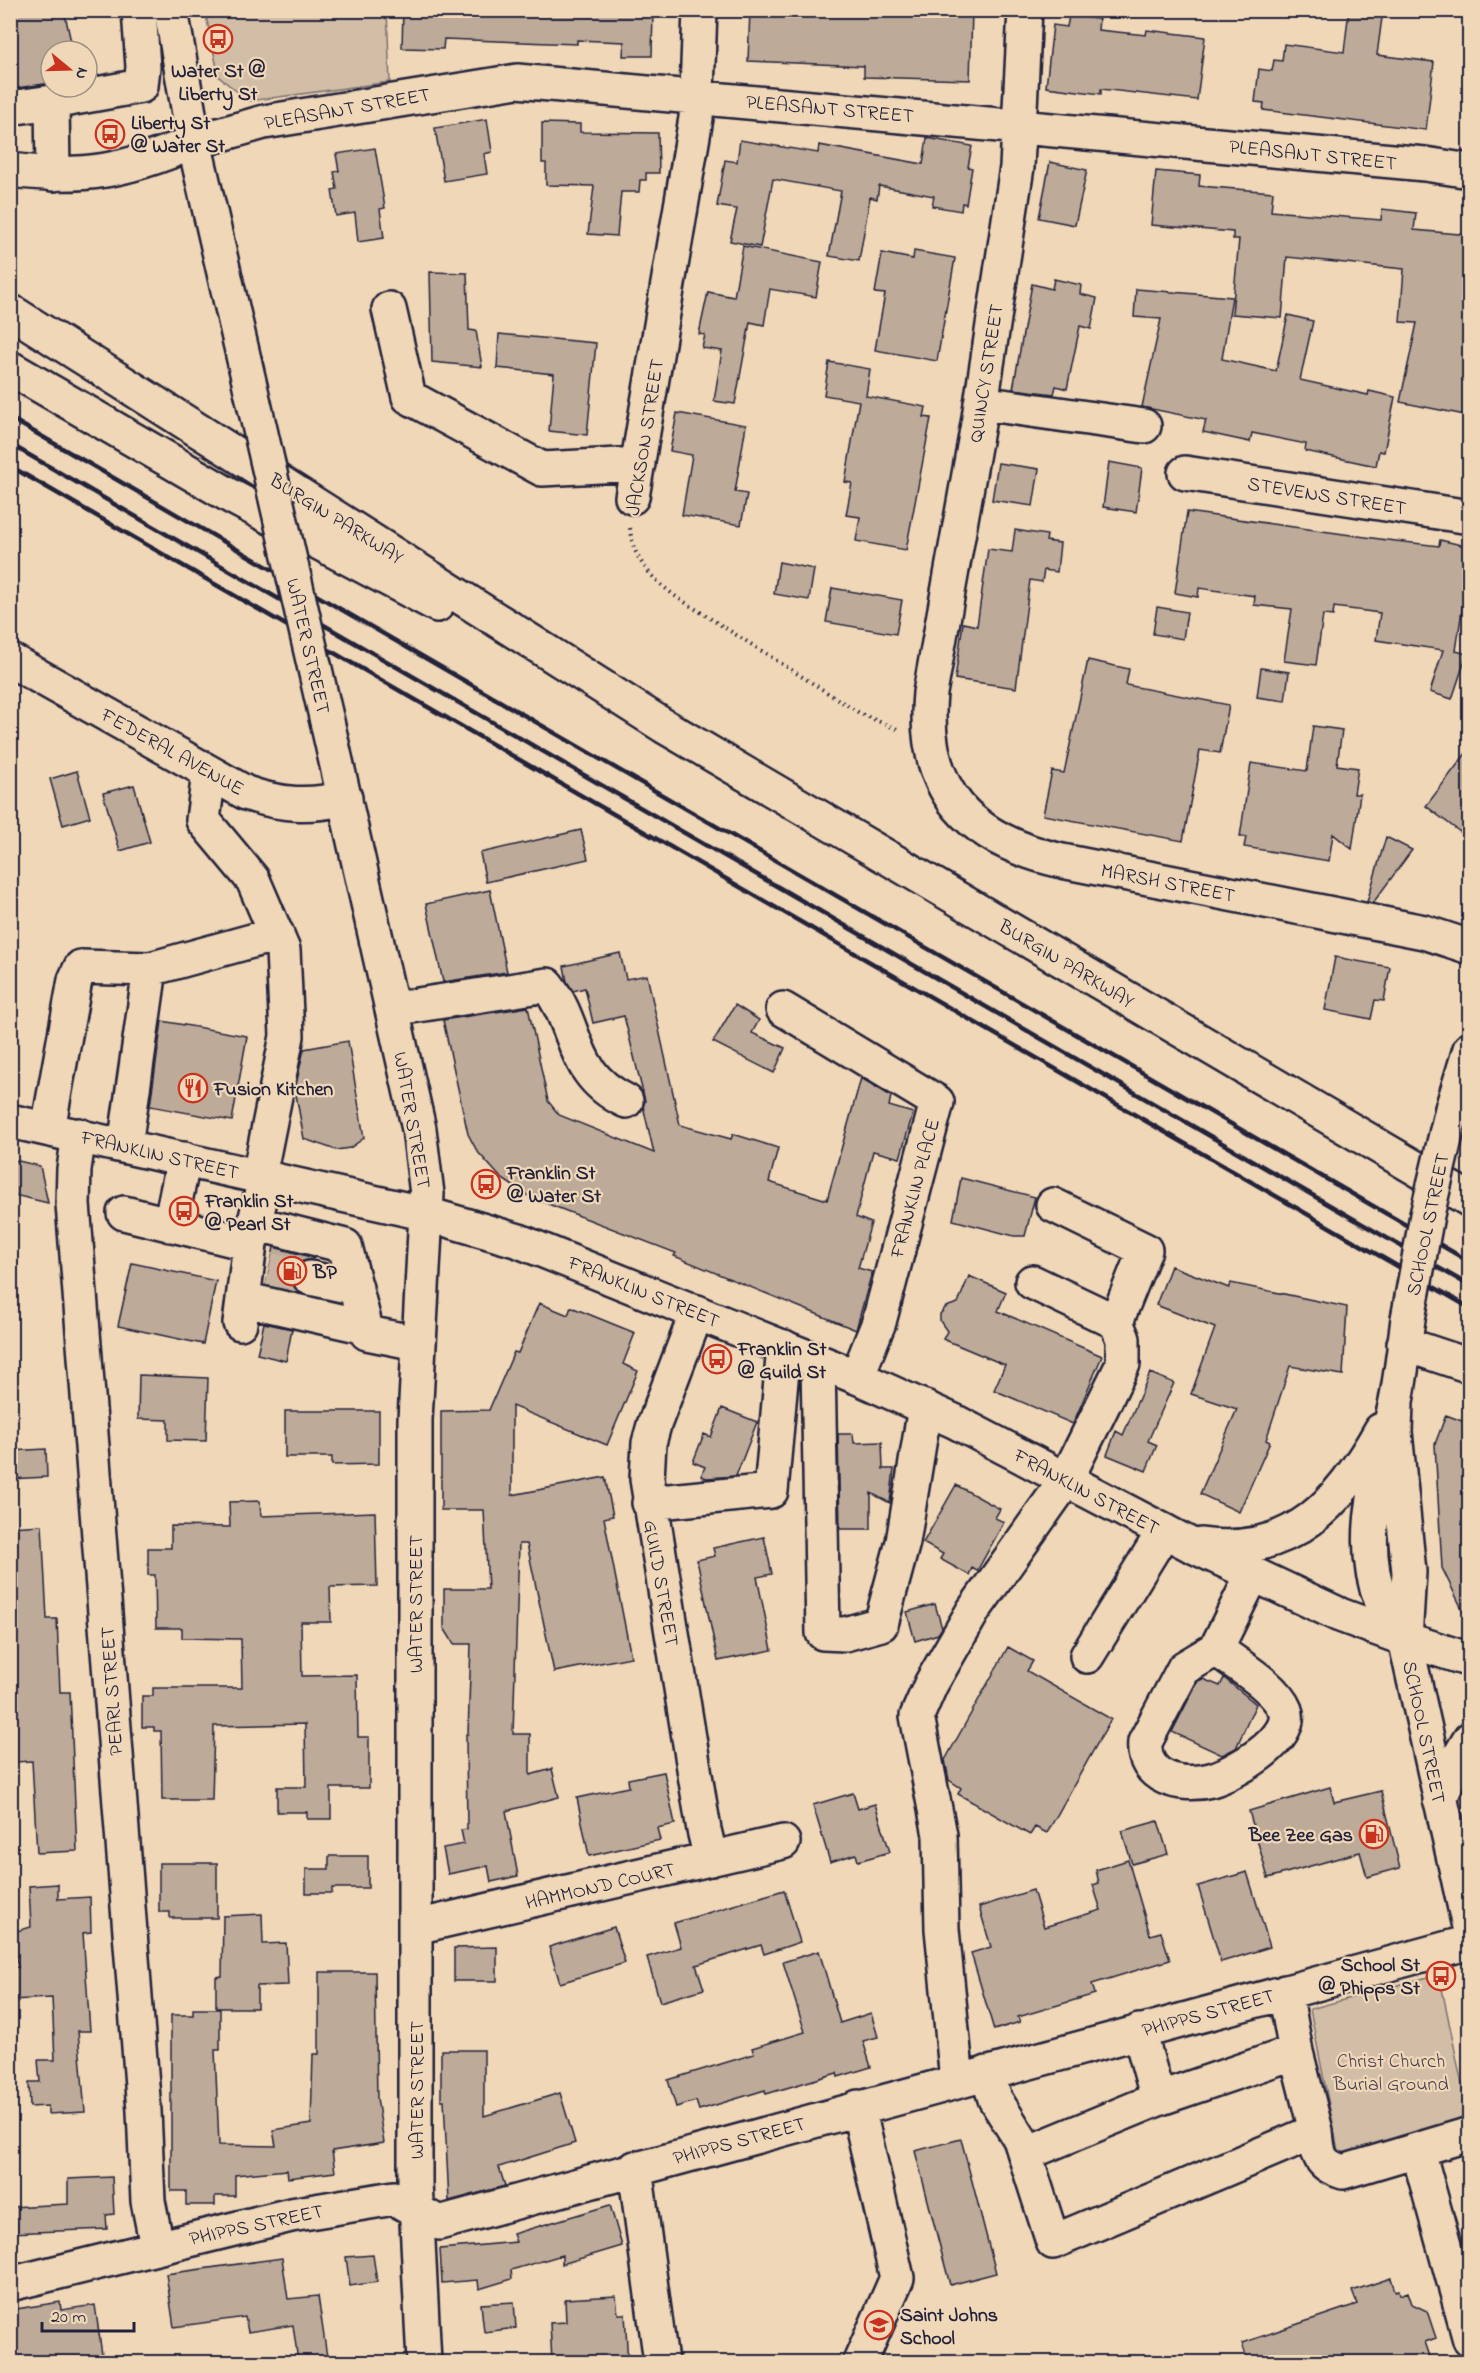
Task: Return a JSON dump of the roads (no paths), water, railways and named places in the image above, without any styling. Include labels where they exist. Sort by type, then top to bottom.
[{"type":"street","points":[[10,108],[141,86],[143,67],[140,10]]},
{"type":"street","name":"WATER STREET","points":[[171,10],[194,142],[393,1009],[423,1153],[427,1214],[417,1343],[415,1420],[416,2210],[424,2362]]},
{"type":"street","name":"JACKSON STREET","points":[[632,497],[698,97],[700,10]]},
{"type":"street","name":"QUINCY STREET","points":[[928,734],[932,671],[981,403],[1017,167],[1021,125],[1025,10]]},
{"type":"street","name":"PLEASANT STREET","points":[[10,170],[81,175],[107,171],[158,157],[194,142],[264,122],[503,81],[532,81],[1021,125],[1425,164],[1470,171]]},
{"type":"street","points":[[52,102],[53,174]]},
{"type":"street","points":[[389,309],[409,397],[542,470],[638,464]]},
{"type":"street","name":"BURGIN PARKWAY","points":[[10,311],[664,726],[1470,1200]]},
{"type":"street","name":"BURGIN PARKWAY","points":[[10,368],[234,498],[664,726]]},
{"type":"street","points":[[981,403],[1144,426]]},
{"type":"street","name":"STEVENS STREET","points":[[1185,473],[1470,517]]},
{"type":"street","name":"FEDERAL AVENUE","points":[[10,660],[246,793],[285,804],[318,804],[345,798]]},
{"type":"street","name":"MARSH STREET","points":[[928,734],[937,770],[956,803],[986,832],[1020,850],[1062,861],[1424,932],[1470,947]]},
{"type":"street","points":[[209,773],[203,820],[253,880],[283,950],[287,1036],[262,1177],[255,1250],[241,1311],[366,1327]]},
{"type":"street","points":[[125,1146],[150,969],[277,934]]},
{"type":"street","name":"PEARL STREET","points":[[150,969],[81,967],[75,980],[64,1132],[74,1169],[73,1203],[144,2111],[148,2201],[156,2246]]},
{"type":"street","points":[[393,1009],[547,985],[585,1066],[597,1083],[626,1101]]},
{"type":"street","name":"FRANKLIN PLACE","points":[[783,1009],[937,1102],[879,1322],[857,1377]]},
{"type":"street","name":"SCHOOL STREET","points":[[1470,1049],[1452,1108],[1427,1215],[1396,1402],[1373,1506],[1373,1562],[1381,1600],[1405,1639],[1440,1800],[1462,1860],[1470,1931]]},
{"type":"street","name":"FRANKLIN STREET","points":[[10,1120],[427,1214],[501,1235],[857,1377],[925,1407],[1176,1538],[1253,1574],[1340,1614],[1405,1639],[1470,1660]]},
{"type":"street","points":[[170,1225],[184,1159]]},
{"type":"street","points":[[1053,1205],[1145,1250],[1116,1322]]},
{"type":"street","points":[[124,1213],[255,1250],[345,1246],[367,1333],[417,1343]]},
{"type":"street","points":[[310,1278],[356,1288]]},
{"type":"street","points":[[1032,1282],[1116,1322],[1123,1339],[1124,1364],[1066,1480],[973,1611],[931,1684],[917,1716],[940,1835],[942,1929],[972,2077],[995,2099],[1020,2139],[1053,2242],[1316,2131]]},
{"type":"street","name":"GUILD STREET","points":[[697,1312],[649,1443],[646,1479],[704,1830],[711,1859]]},
{"type":"street","points":[[1406,1332],[1470,1366]]},
{"type":"street","points":[[649,1503],[771,1491],[784,1347]]},
{"type":"street","points":[[818,1363],[824,1633],[845,1634],[881,1624],[903,1542],[925,1407]]},
{"type":"street","points":[[1087,1656],[1176,1538],[1212,1547],[1256,1543],[1278,1537],[1318,1515],[1350,1478],[1396,1402]]},
{"type":"street","points":[[1216,1649],[1274,1693],[1286,1711],[1286,1726],[1280,1738],[1244,1764],[1211,1780],[1191,1782],[1161,1778],[1149,1767],[1143,1751],[1144,1742],[1185,1668],[1216,1649],[1253,1574]]},
{"type":"street","points":[[1440,1800],[1451,1771],[1470,1739]]},
{"type":"street","name":"HAMMOND COURT","points":[[416,1928],[783,1842]]},
{"type":"street","name":"PHIPPS STREET","points":[[10,2284],[291,2214],[394,2198],[439,2223],[1470,1942]]},
{"type":"street","points":[[1285,1992],[1296,2052],[1316,2131],[1318,2156],[1330,2168],[1343,2172],[1470,2134]]},
{"type":"street","points":[[1138,2031],[1158,2099]]},
{"type":"street","points":[[1025,2154],[1158,2099],[1296,2052]]},
{"type":"street","points":[[858,2107],[897,2278],[860,2362]]},
{"type":"street","points":[[1418,2151],[1470,2340]]},
{"type":"street","points":[[635,2168],[661,2362]]},
{"type":"tunnel","points":[[269,1269],[310,1278]]},
{"type":"railway","points":[[10,418],[1470,1262]]},
{"type":"railway","points":[[10,444],[1470,1286]]},
{"type":"railway","points":[[10,466],[1470,1308]]},
{"type":"place","name":"Water St @ Liberty St","points":[[218,39]]},
{"type":"place","name":"Liberty St @ Water St","points":[[110,134]]},
{"type":"place","name":"Fusion Kitchen","points":[[193,1088]]},
{"type":"place","name":"Franklin St @ Water St","points":[[486,1184]]},
{"type":"place","name":"Franklin St @ Pearl St","points":[[184,1211]]},
{"type":"place","name":"BP","points":[[292,1271]]},
{"type":"place","name":"Franklin St @ Guild St","points":[[717,1359]]},
{"type":"place","name":"Bee Zee Gas","points":[[1374,1834]]},
{"type":"place","name":"School St @ Phipps St","points":[[1441,1976]]},
{"type":"place","name":"Saint Johns School","points":[[879,2325]]},
{"type":"park label","name":"Christ Church Burial Ground","points":[[1391,2072]]}]
